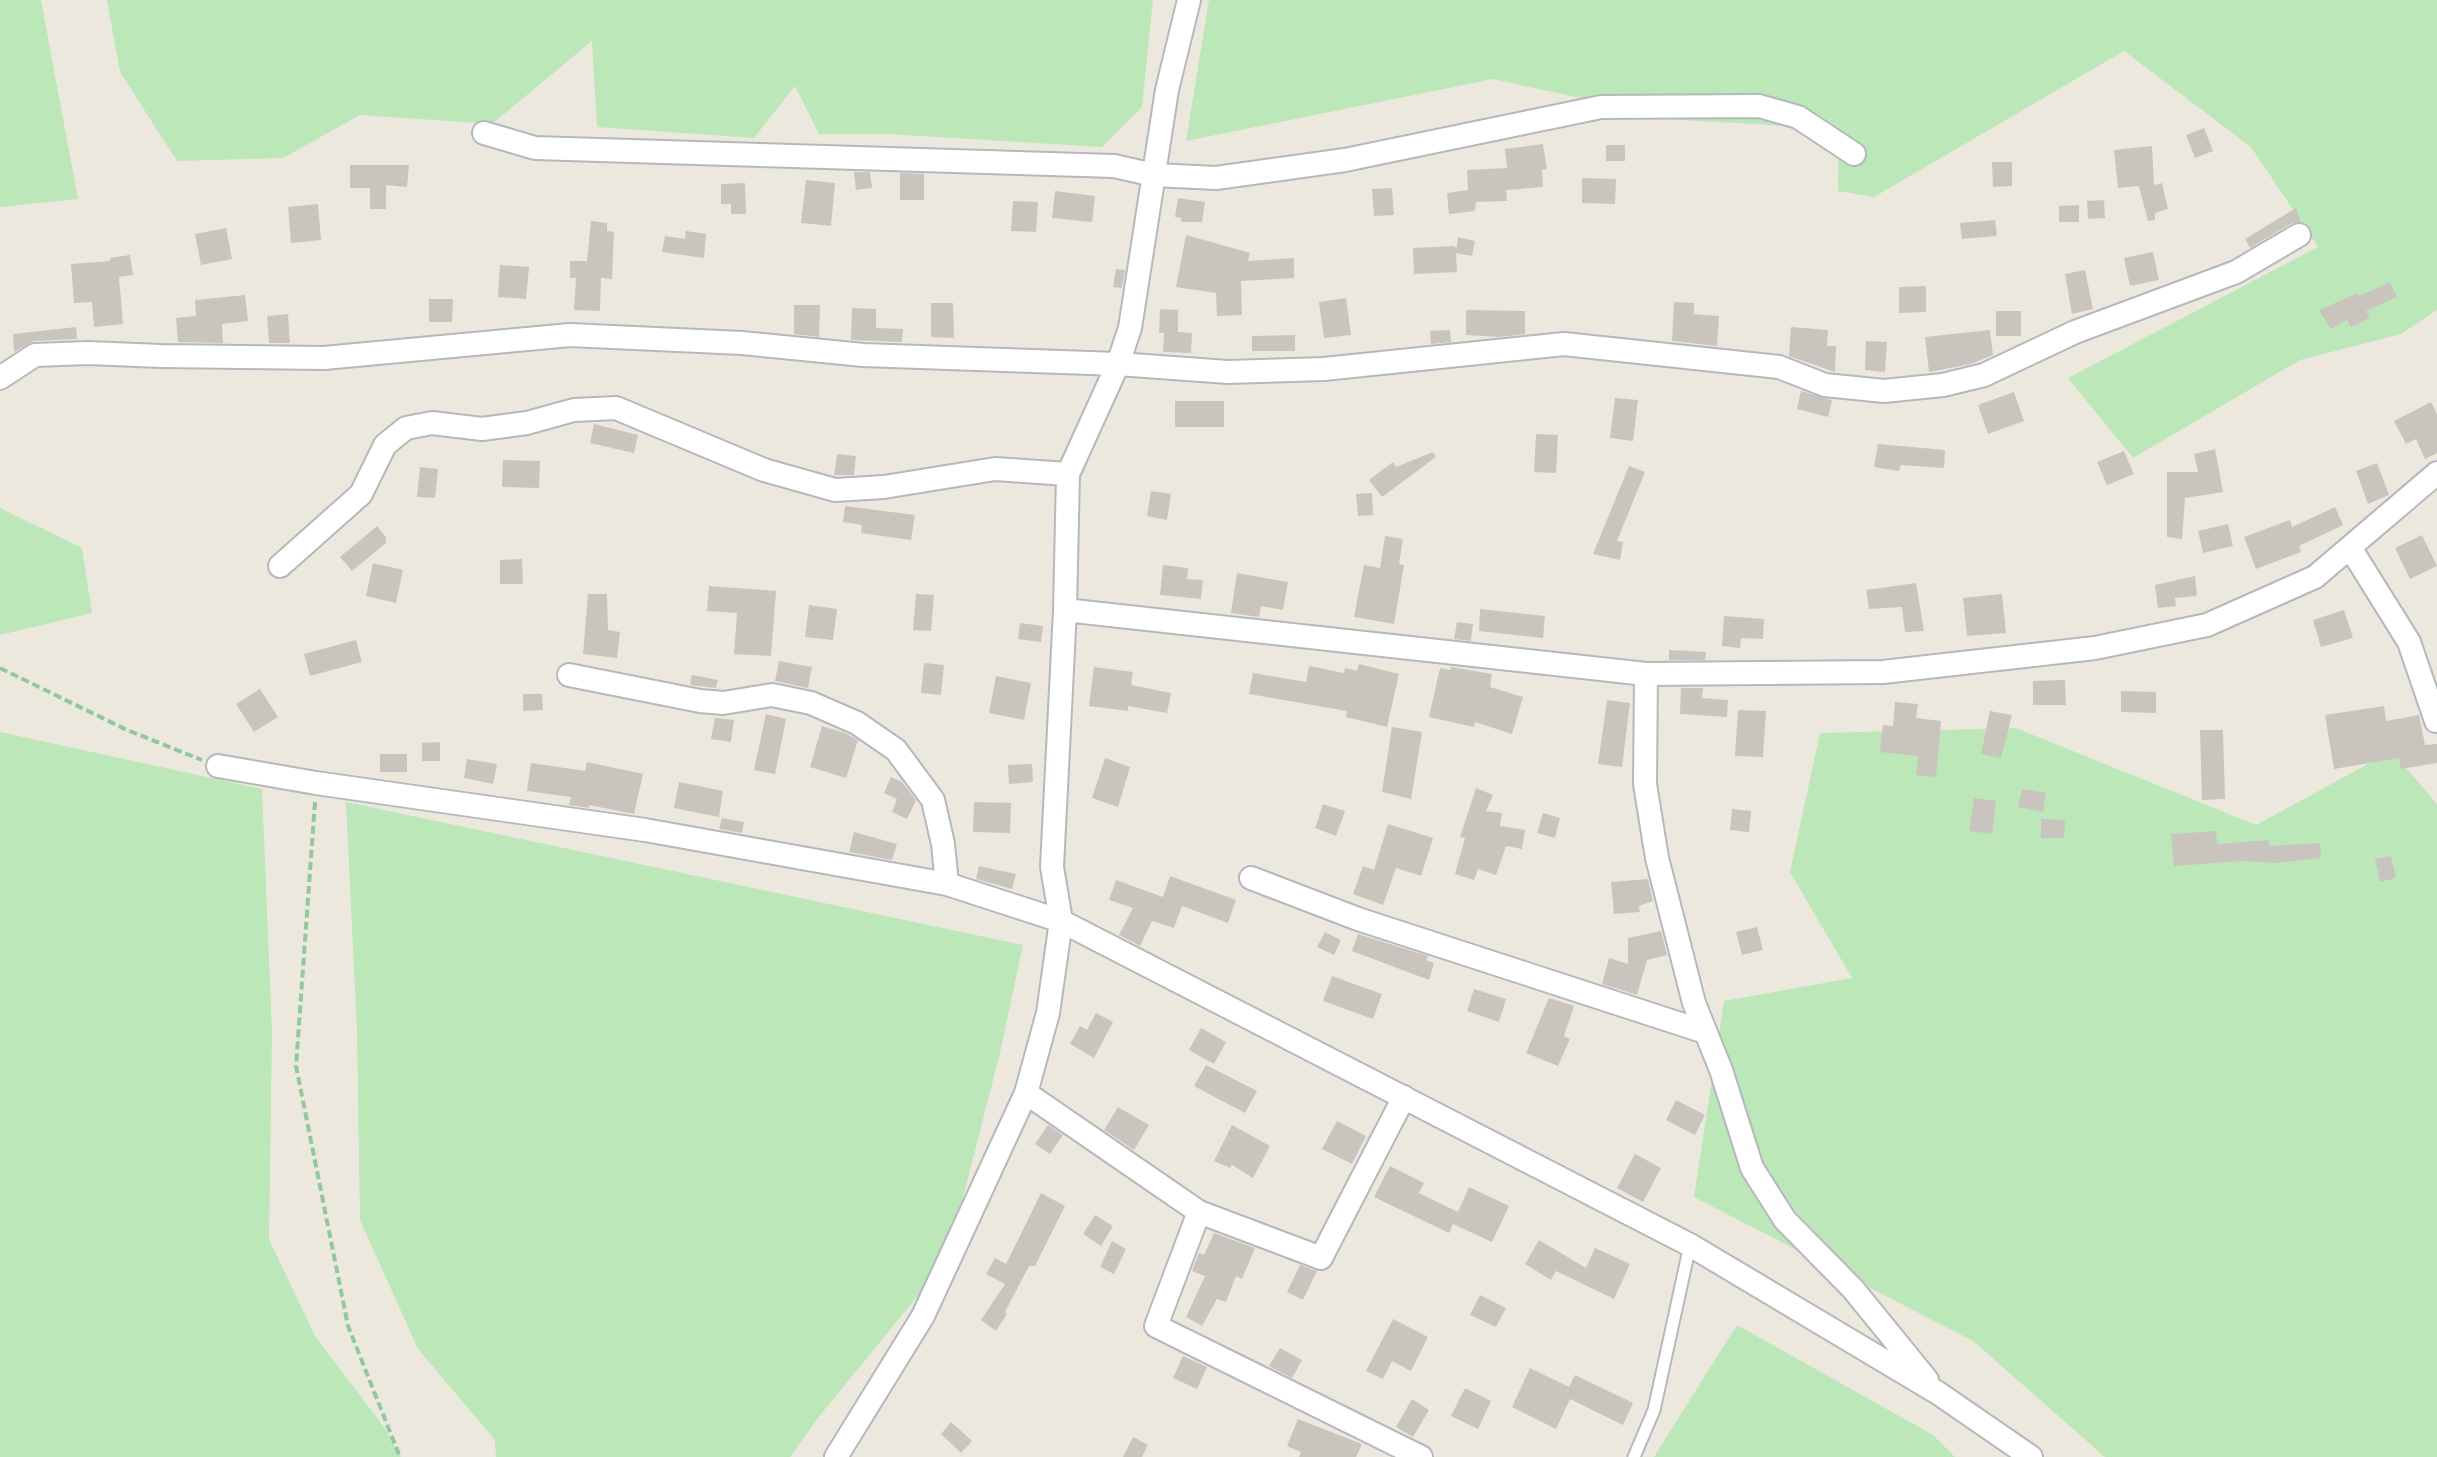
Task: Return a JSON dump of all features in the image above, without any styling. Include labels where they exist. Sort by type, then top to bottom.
[{"type":"street","points":[[836,1457],[923,1316],[1026,1093],[1048,1013],[1061,921],[1052,867],[1065,610],[1068,474],[1118,364],[1130,328],[1167,90],[1189,0]]},
{"type":"street","points":[[484,133],[535,148],[1114,166],[1154,175],[1216,178],[1345,160],[1601,107],[1759,106],[1798,117],[1854,154]]},
{"type":"street","points":[[0,378],[35,355],[88,353],[324,358],[570,335],[742,343],[863,355],[1118,364],[1228,372],[1324,369],[1564,344],[1779,367],[1825,385],[1884,391],[1928,387],[1984,375],[2075,332],[2236,272],[2299,235]]},
{"type":"street","points":[[280,566],[361,494],[385,445],[406,428],[432,423],[482,429],[527,423],[574,410],[616,408],[764,470],[835,490],[884,487],[995,469],[1068,474]]},
{"type":"street","points":[[1065,610],[1646,674],[1883,672],[2095,648],[2207,625],[2315,577],[2437,473]]},
{"type":"street","points":[[2351,549],[2409,642],[2436,721]]},
{"type":"street","points":[[1646,674],[1645,784],[1657,858],[1694,1003],[1721,1070],[1752,1168],[1785,1220],[1853,1289],[1938,1393]]},
{"type":"street","points":[[569,675],[712,702],[772,695],[811,703],[857,723],[896,750],[933,800],[943,844],[947,884]]},
{"type":"street","points":[[218,766],[645,830],[947,884],[1061,921],[1690,1245],[1938,1393],[2031,1457]]},
{"type":"street","points":[[1251,878],[1358,919],[1705,1032]]},
{"type":"street","points":[[1026,1093],[1199,1212],[1321,1258],[1404,1097]]},
{"type":"street","points":[[1199,1212],[1156,1326],[1421,1457]]},
{"type":"lane","points":[[1634,1457],[1654,1410],[1690,1245]]},
{"type":"path","points":[[2,669],[127,730],[218,766]]},
{"type":"path","points":[[316,783],[296,1066],[348,1326],[400,1457]]},
{"type":"green space","points":[[0,0],[41,0],[78,199],[0,207]]},
{"type":"green space","points":[[107,0],[1153,0],[1142,107],[1102,147],[887,134],[819,134],[795,86],[754,138],[597,127],[592,41],[492,124],[360,115],[283,158],[177,161],[120,72]]},
{"type":"green space","points":[[1209,0],[2437,0],[2437,310],[2401,334],[2300,360],[2133,458],[2068,378],[2318,247],[2251,147],[2124,51],[1874,197],[1838,191],[1839,129],[1681,120],[1493,79],[1186,141]]},
{"type":"green space","points":[[0,508],[82,548],[92,613],[0,635]]},
{"type":"green space","points":[[2016,728],[2256,825],[2392,751],[2437,804],[2437,1457],[2105,1457],[1973,1341],[1694,1197],[1724,1001],[1852,978],[1790,872],[1820,733]]},
{"type":"green space","points":[[0,732],[262,789],[272,1031],[269,1239],[315,1336],[384,1427],[401,1457],[0,1457]]},
{"type":"green space","points":[[346,802],[1023,945],[1000,1053],[947,1260],[817,1419],[790,1457],[496,1457],[495,1440],[418,1349],[360,1220],[357,1031]]},
{"type":"green space","points":[[1737,1325],[1933,1435],[1955,1457],[1654,1457]]},
{"type":"building","points":[[2204,128],[2213,151],[2195,158],[2186,135]]},
{"type":"building","points":[[1543,144],[1547,169],[1542,170],[1543,187],[1506,190],[1507,201],[1476,202],[1475,211],[1449,214],[1447,193],[1468,190],[1467,170],[1507,168],[1505,149]]},
{"type":"building","points":[[1606,145],[1625,145],[1625,161],[1606,161]]},
{"type":"building","points":[[2152,146],[2154,185],[2162,183],[2168,209],[2155,213],[2155,220],[2148,221],[2139,186],[2118,188],[2114,150]]},
{"type":"building","points":[[1992,162],[2012,162],[2012,186],[1993,187]]},
{"type":"building","points":[[350,165],[409,165],[407,187],[386,185],[386,209],[370,209],[370,188],[350,188]]},
{"type":"building","points":[[854,172],[870,172],[872,188],[856,190]]},
{"type":"building","points":[[900,173],[924,174],[924,200],[900,200]]},
{"type":"building","points":[[1582,178],[1616,179],[1615,204],[1582,203]]},
{"type":"building","points":[[806,180],[835,183],[831,226],[801,223]]},
{"type":"building","points":[[745,183],[746,214],[731,214],[731,204],[721,204],[721,184]]},
{"type":"building","points":[[1392,188],[1394,215],[1374,216],[1372,189]]},
{"type":"building","points":[[1055,191],[1095,196],[1092,222],[1052,218]]},
{"type":"building","points":[[1178,198],[1205,202],[1202,222],[1181,222],[1182,218],[1175,217]]},
{"type":"building","points":[[2104,200],[2105,218],[2088,219],[2087,201]]},
{"type":"building","points":[[1013,201],[1038,202],[1036,232],[1011,231]]},
{"type":"building","points":[[318,204],[321,240],[291,243],[288,207]]},
{"type":"building","points":[[2079,205],[2079,222],[2059,222],[2059,206]]},
{"type":"building","points":[[2296,208],[2301,222],[2292,223],[2250,248],[2245,239]]},
{"type":"building","points":[[1995,220],[1997,236],[1962,239],[1960,223]]},
{"type":"building","points":[[591,221],[607,223],[607,231],[614,232],[612,279],[601,278],[600,311],[574,310],[576,278],[570,278],[570,261],[587,261]]},
{"type":"building","points":[[226,228],[232,259],[201,265],[195,234]]},
{"type":"building","points":[[686,231],[706,234],[704,258],[662,252],[665,236],[685,239]]},
{"type":"building","points":[[1186,235],[1250,253],[1248,261],[1294,258],[1294,278],[1241,281],[1242,315],[1217,316],[1216,293],[1176,287]]},
{"type":"building","points":[[1458,237],[1475,241],[1472,256],[1456,253],[1457,272],[1414,274],[1413,248],[1455,246],[1456,251]]},
{"type":"building","points":[[2153,252],[2159,280],[2130,286],[2124,258]]},
{"type":"building","points":[[130,255],[133,275],[119,277],[123,324],[94,327],[92,302],[74,303],[71,264],[110,261],[110,258]]},
{"type":"building","points":[[500,265],[529,267],[526,299],[498,297]]},
{"type":"building","points":[[1116,269],[1125,270],[1122,288],[1113,287]]},
{"type":"building","points":[[2085,270],[2093,309],[2072,314],[2065,274]]},
{"type":"building","points":[[2390,282],[2397,297],[2366,311],[2370,318],[2351,327],[2347,320],[2331,329],[2319,310],[2358,293],[2359,296]]},
{"type":"building","points":[[1926,286],[1926,312],[1899,313],[1899,287]]},
{"type":"building","points":[[245,295],[248,321],[222,324],[223,343],[178,342],[176,318],[196,316],[195,300]]},
{"type":"building","points":[[1346,298],[1351,335],[1324,338],[1319,302]]},
{"type":"building","points":[[429,299],[453,299],[452,322],[429,322]]},
{"type":"building","points":[[1674,302],[1694,303],[1694,314],[1719,316],[1717,346],[1672,341]]},
{"type":"building","points":[[931,303],[953,303],[954,338],[931,337]]},
{"type":"building","points":[[794,305],[820,305],[819,337],[794,334]]},
{"type":"building","points":[[852,308],[876,309],[876,328],[903,329],[902,342],[851,340]]},
{"type":"building","points":[[1160,309],[1178,310],[1178,332],[1192,333],[1191,353],[1163,352],[1164,333],[1159,333]]},
{"type":"building","points":[[1466,310],[1525,311],[1525,334],[1499,337],[1466,335]]},
{"type":"building","points":[[1996,311],[2021,311],[2021,336],[1996,336]]},
{"type":"building","points":[[288,314],[290,343],[269,343],[267,316]]},
{"type":"building","points":[[76,327],[77,339],[34,341],[14,352],[13,334]]},
{"type":"building","points":[[1791,327],[1828,330],[1827,346],[1836,346],[1835,372],[1789,356]]},
{"type":"building","points":[[1450,330],[1451,342],[1431,344],[1430,331]]},
{"type":"building","points":[[1990,330],[1993,355],[1971,364],[1929,372],[1925,337]]},
{"type":"building","points":[[1295,335],[1295,351],[1252,351],[1252,336]]},
{"type":"building","points":[[1866,341],[1887,342],[1885,372],[1865,370]]},
{"type":"building","points":[[1801,391],[1832,400],[1828,417],[1797,409]]},
{"type":"building","points":[[2014,392],[2024,421],[1988,434],[1978,405]]},
{"type":"building","points":[[1615,398],[1638,400],[1633,441],[1610,438]]},
{"type":"building","points":[[1175,401],[1224,401],[1224,427],[1175,427]]},
{"type":"building","points":[[2431,402],[2437,414],[2437,453],[2425,459],[2416,439],[2406,444],[2394,421]]},
{"type":"building","points":[[594,424],[638,435],[634,453],[590,443]]},
{"type":"building","points":[[1536,434],[1558,435],[1556,473],[1534,472]]},
{"type":"building","points":[[1878,444],[1945,450],[1944,468],[1901,465],[1899,471],[1874,467]]},
{"type":"building","points":[[2215,449],[2223,492],[2185,498],[2182,539],[2167,537],[2167,472],[2198,472],[2194,454]]},
{"type":"building","points":[[2124,451],[2134,474],[2107,485],[2097,462]]},
{"type":"building","points":[[1433,452],[1436,457],[1382,497],[1369,480],[1393,462],[1396,467]]},
{"type":"building","points":[[837,454],[856,456],[854,475],[834,475]]},
{"type":"building","points":[[503,460],[540,461],[539,488],[502,487]]},
{"type":"building","points":[[2377,463],[2389,495],[2368,504],[2356,471]]},
{"type":"building","points":[[1629,466],[1645,472],[1617,541],[1623,542],[1620,560],[1593,554]]},
{"type":"building","points":[[420,467],[438,469],[435,498],[417,497]]},
{"type":"building","points":[[1151,491],[1171,494],[1167,520],[1147,516]]},
{"type":"building","points":[[1372,493],[1373,515],[1358,516],[1356,494]]},
{"type":"building","points":[[845,506],[915,515],[911,540],[861,533],[862,525],[843,522]]},
{"type":"building","points":[[2335,507],[2343,525],[2299,546],[2301,552],[2256,569],[2244,537],[2290,520],[2292,527]]},
{"type":"building","points":[[2228,524],[2233,546],[2203,553],[2198,531]]},
{"type":"building","points":[[377,526],[386,537],[386,543],[352,571],[340,557]]},
{"type":"building","points":[[2422,535],[2437,566],[2410,579],[2395,548]]},
{"type":"building","points":[[1385,536],[1403,539],[1399,564],[1404,565],[1394,624],[1354,617],[1364,565],[1380,568]]},
{"type":"building","points":[[522,559],[523,584],[500,584],[500,560]]},
{"type":"building","points":[[373,563],[403,570],[396,603],[366,596]]},
{"type":"building","points":[[1163,565],[1188,568],[1187,579],[1203,580],[1201,599],[1160,595]]},
{"type":"building","points":[[1237,573],[1288,582],[1283,610],[1261,606],[1259,617],[1231,613]]},
{"type":"building","points":[[2195,576],[2197,596],[2175,598],[2176,606],[2158,608],[2155,585]]},
{"type":"building","points":[[1916,583],[1924,631],[1905,632],[1902,607],[1869,609],[1866,590]]},
{"type":"building","points":[[709,586],[776,591],[771,656],[734,654],[737,613],[707,611]]},
{"type":"building","points":[[588,594],[607,594],[608,630],[620,632],[617,658],[583,654]]},
{"type":"building","points":[[916,594],[934,595],[931,631],[913,630]]},
{"type":"building","points":[[2002,594],[2006,633],[1967,636],[1963,598]]},
{"type":"building","points":[[809,605],[837,609],[833,640],[805,637]]},
{"type":"building","points":[[1480,609],[1545,616],[1543,638],[1479,631]]},
{"type":"building","points":[[2344,610],[2353,638],[2321,647],[2313,620]]},
{"type":"building","points":[[1724,616],[1764,619],[1763,639],[1741,638],[1740,648],[1722,646]]},
{"type":"building","points":[[1457,622],[1473,624],[1471,641],[1454,639]]},
{"type":"building","points":[[1020,623],[1043,626],[1041,642],[1018,639]]},
{"type":"building","points":[[356,640],[362,662],[310,676],[304,654]]},
{"type":"building","points":[[1669,650],[1706,652],[1705,660],[1669,660]]},
{"type":"building","points":[[779,661],[812,667],[808,688],[775,681]]},
{"type":"building","points":[[924,663],[944,665],[941,695],[921,693]]},
{"type":"building","points":[[1359,664],[1399,674],[1387,727],[1346,717],[1347,711],[1249,694],[1253,673],[1306,682],[1309,666],[1344,673],[1345,668],[1357,671]]},
{"type":"building","points":[[1094,667],[1133,672],[1131,685],[1171,693],[1167,713],[1128,706],[1128,711],[1089,706]]},
{"type":"building","points":[[1451,667],[1492,674],[1490,687],[1523,697],[1512,734],[1475,722],[1474,727],[1429,717],[1440,668],[1450,670]]},
{"type":"building","points":[[692,675],[718,680],[716,688],[690,685]]},
{"type":"building","points":[[996,676],[1031,683],[1024,720],[989,713]]},
{"type":"building","points":[[2065,680],[2066,705],[2033,705],[2033,681]]},
{"type":"building","points":[[1681,688],[1703,688],[1702,698],[1728,700],[1727,717],[1680,714]]},
{"type":"building","points":[[260,689],[278,717],[254,732],[236,704]]},
{"type":"building","points":[[2121,691],[2156,692],[2156,713],[2121,712]]},
{"type":"building","points":[[523,694],[542,694],[543,710],[523,711]]},
{"type":"building","points":[[1607,700],[1630,703],[1622,767],[1598,764]]},
{"type":"building","points":[[1895,702],[1918,704],[1916,718],[1941,721],[1936,777],[1916,775],[1918,756],[1880,752],[1883,725],[1893,726]]},
{"type":"building","points":[[2384,706],[2386,721],[2419,715],[2425,745],[2437,744],[2437,763],[2401,769],[2399,758],[2334,769],[2325,715]]},
{"type":"building","points":[[1738,710],[1766,711],[1763,757],[1735,756]]},
{"type":"building","points":[[1990,711],[2012,715],[2001,758],[1981,754]]},
{"type":"building","points":[[766,714],[786,719],[775,774],[754,770]]},
{"type":"building","points":[[715,718],[734,720],[731,742],[711,739]]},
{"type":"building","points":[[822,726],[858,740],[846,778],[810,767]]},
{"type":"building","points":[[1392,727],[1422,732],[1411,799],[1382,792]]},
{"type":"building","points":[[2200,730],[2223,730],[2225,799],[2202,800]]},
{"type":"building","points":[[440,742],[440,761],[422,761],[422,743]]},
{"type":"building","points":[[380,754],[407,754],[407,772],[380,772]]},
{"type":"building","points":[[1105,758],[1130,767],[1118,807],[1092,798]]},
{"type":"building","points":[[467,759],[497,764],[493,784],[464,778]]},
{"type":"building","points":[[587,762],[643,774],[634,814],[589,805],[589,808],[569,805],[571,797],[527,791],[531,763],[585,771]]},
{"type":"building","points":[[1032,764],[1033,782],[1009,784],[1008,765]]},
{"type":"building","points":[[891,777],[902,782],[916,800],[907,819],[892,812],[897,799],[884,793]]},
{"type":"building","points":[[679,782],[723,791],[719,817],[674,808]]},
{"type":"building","points":[[1476,788],[1493,795],[1486,811],[1502,813],[1500,826],[1525,830],[1522,849],[1506,846],[1496,875],[1478,869],[1474,880],[1455,874],[1465,838],[1460,837]]},
{"type":"building","points":[[2022,789],[2046,793],[2043,812],[2018,807]]},
{"type":"building","points":[[1974,798],[1996,801],[1992,834],[1969,831]]},
{"type":"building","points":[[974,802],[1011,803],[1010,833],[973,832]]},
{"type":"building","points":[[1323,804],[1345,811],[1336,836],[1315,828]]},
{"type":"building","points":[[1732,809],[1751,811],[1749,832],[1730,830]]},
{"type":"building","points":[[1543,813],[1560,818],[1555,838],[1537,833]]},
{"type":"building","points":[[722,818],[744,822],[742,833],[719,829]]},
{"type":"building","points":[[2041,819],[2065,820],[2064,838],[2041,838]]},
{"type":"building","points":[[1388,824],[1433,838],[1421,876],[1396,868],[1383,905],[1353,894],[1363,866],[1374,870]]},
{"type":"building","points":[[2216,831],[2217,844],[2269,840],[2269,846],[2320,843],[2321,858],[2276,863],[2243,861],[2174,866],[2171,834]]},
{"type":"building","points":[[854,832],[897,844],[892,860],[849,852]]},
{"type":"building","points":[[2391,856],[2396,878],[2380,882],[2375,859]]},
{"type":"building","points":[[979,866],[1016,874],[1012,889],[976,879]]},
{"type":"building","points":[[1170,876],[1236,900],[1228,923],[1182,906],[1174,928],[1152,921],[1140,946],[1119,935],[1133,908],[1109,900],[1116,880],[1163,897]]},
{"type":"building","points":[[1648,879],[1653,901],[1639,906],[1640,912],[1614,914],[1611,882]]},
{"type":"building","points":[[1757,927],[1763,950],[1742,955],[1736,932]]},
{"type":"building","points":[[1661,931],[1667,955],[1647,960],[1637,995],[1602,984],[1609,958],[1628,964],[1628,938]]},
{"type":"building","points":[[1325,932],[1341,940],[1334,955],[1317,947]]},
{"type":"building","points":[[1358,934],[1428,956],[1426,960],[1434,963],[1429,980],[1352,951]]},
{"type":"building","points":[[1332,976],[1382,994],[1373,1019],[1323,1001]]},
{"type":"building","points":[[1474,989],[1506,999],[1499,1022],[1467,1011]]},
{"type":"building","points":[[1549,998],[1574,1006],[1564,1036],[1570,1039],[1558,1066],[1526,1053]]},
{"type":"building","points":[[1096,1013],[1113,1022],[1094,1058],[1070,1044],[1080,1026],[1087,1030]]},
{"type":"building","points":[[1201,1028],[1226,1042],[1214,1064],[1189,1050]]},
{"type":"building","points":[[1206,1065],[1257,1091],[1245,1113],[1194,1086]]},
{"type":"building","points":[[1676,1100],[1705,1115],[1695,1135],[1666,1120]]},
{"type":"building","points":[[1118,1107],[1149,1125],[1134,1150],[1104,1130]]},
{"type":"building","points":[[1337,1121],[1366,1136],[1352,1164],[1322,1149]]},
{"type":"building","points":[[1048,1125],[1063,1135],[1050,1154],[1035,1144]]},
{"type":"building","points":[[1232,1125],[1270,1146],[1253,1178],[1232,1165],[1230,1168],[1214,1161]]},
{"type":"building","points":[[1635,1154],[1661,1168],[1643,1202],[1617,1188]]},
{"type":"building","points":[[1390,1166],[1424,1183],[1419,1193],[1458,1212],[1469,1187],[1509,1206],[1492,1242],[1453,1224],[1449,1233],[1374,1197]]},
{"type":"building","points":[[1041,1193],[1065,1206],[1035,1266],[1029,1266],[996,1331],[981,1320],[1005,1284],[986,1274],[995,1258],[1006,1264]]},
{"type":"building","points":[[1095,1215],[1113,1226],[1101,1246],[1083,1234]]},
{"type":"building","points":[[1214,1233],[1255,1248],[1242,1279],[1236,1276],[1226,1302],[1217,1299],[1202,1326],[1186,1317],[1205,1276],[1192,1271],[1199,1253],[1204,1255]]},
{"type":"building","points":[[1539,1240],[1586,1268],[1595,1248],[1630,1264],[1614,1299],[1556,1271],[1551,1280],[1525,1264]]},
{"type":"building","points":[[1112,1241],[1126,1249],[1114,1274],[1100,1267]]},
{"type":"building","points":[[1300,1265],[1317,1271],[1303,1300],[1287,1292]]},
{"type":"building","points":[[1480,1295],[1506,1308],[1496,1327],[1470,1315]]},
{"type":"building","points":[[1393,1319],[1428,1337],[1411,1371],[1392,1361],[1383,1379],[1366,1371]]},
{"type":"building","points":[[1280,1348],[1302,1360],[1292,1378],[1269,1366]]},
{"type":"building","points":[[1183,1356],[1207,1367],[1197,1389],[1173,1378]]},
{"type":"building","points":[[1530,1368],[1569,1387],[1575,1375],[1633,1403],[1623,1425],[1570,1399],[1556,1429],[1512,1407]]},
{"type":"building","points":[[1465,1388],[1491,1401],[1478,1429],[1451,1416]]},
{"type":"building","points":[[1412,1399],[1429,1410],[1413,1437],[1396,1427]]},
{"type":"building","points":[[1298,1419],[1362,1444],[1356,1457],[1299,1457],[1301,1452],[1287,1446]]},
{"type":"building","points":[[951,1422],[972,1441],[961,1453],[941,1434]]},
{"type":"building","points":[[1133,1437],[1148,1445],[1142,1457],[1123,1457]]}]
